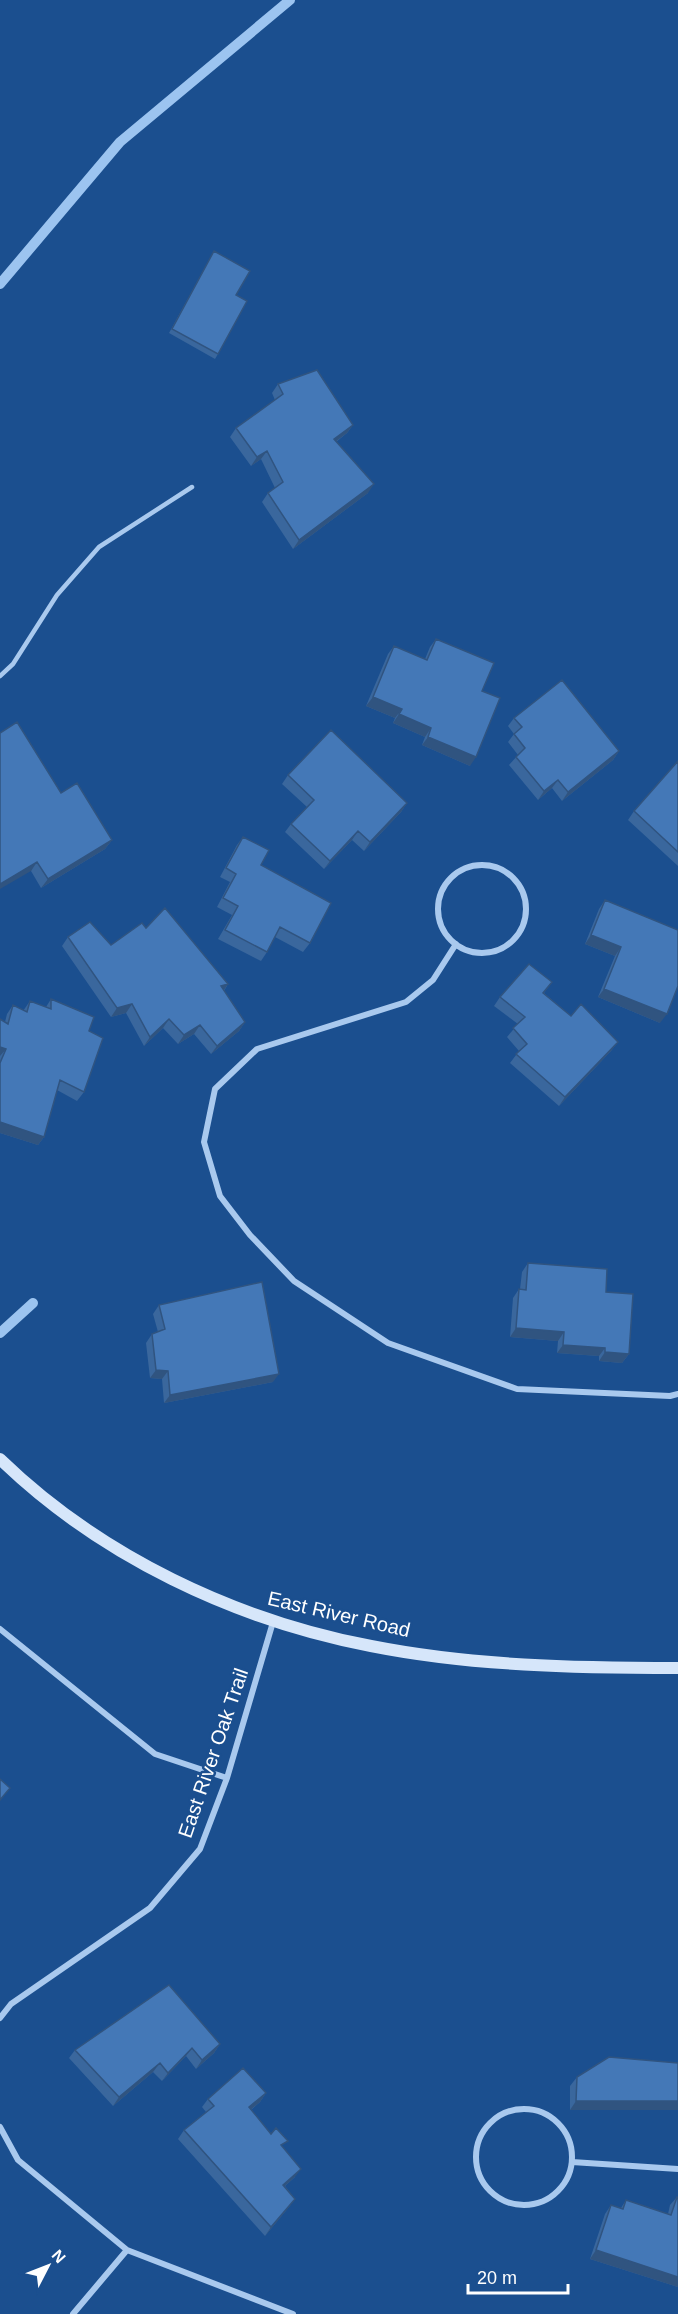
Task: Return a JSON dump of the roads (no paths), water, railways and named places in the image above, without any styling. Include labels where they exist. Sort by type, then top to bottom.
[{"type":"street","points":[[470,867],[497,868],[509,874],[519,886],[525,900],[526,915],[522,930],[512,942],[492,951],[470,951],[456,944],[446,934],[440,922],[439,901],[447,882],[470,867]]},
{"type":"street","points":[[456,944],[434,980],[406,1002],[257,1050],[215,1089],[204,1142],[220,1196],[250,1235],[294,1281],[388,1343],[517,1389],[670,1396],[678,1394]]},
{"type":"street","name":"East River Road","points":[[0,1459],[64,1512],[134,1560],[198,1591],[273,1622],[371,1646],[470,1660],[583,1668],[678,1668]]},
{"type":"street","name":"East River Oak Trail","points":[[0,2018],[11,2004],[150,1908],[200,1849],[227,1778],[273,1622]]},
{"type":"street","points":[[0,1629],[155,1754],[227,1778]]},
{"type":"street","points":[[526,2109],[542,2112],[555,2120],[565,2132],[572,2146],[572,2162],[568,2177],[559,2191],[546,2201],[530,2205],[514,2204],[493,2193],[479,2173],[476,2157],[479,2141],[492,2122],[511,2111],[526,2109]]},
{"type":"street","points":[[0,2127],[18,2160],[127,2250],[293,2314]]},
{"type":"street","points":[[572,2162],[678,2169]]},
{"type":"street","points":[[73,2314],[127,2250]]},
{"type":"lane","points":[[0,676],[13,664],[57,595],[99,548],[192,487]]},
{"type":"waterway","points":[[0,284],[120,142],[290,0]]},
{"type":"waterway","points":[[0,1333],[33,1303]]}]
